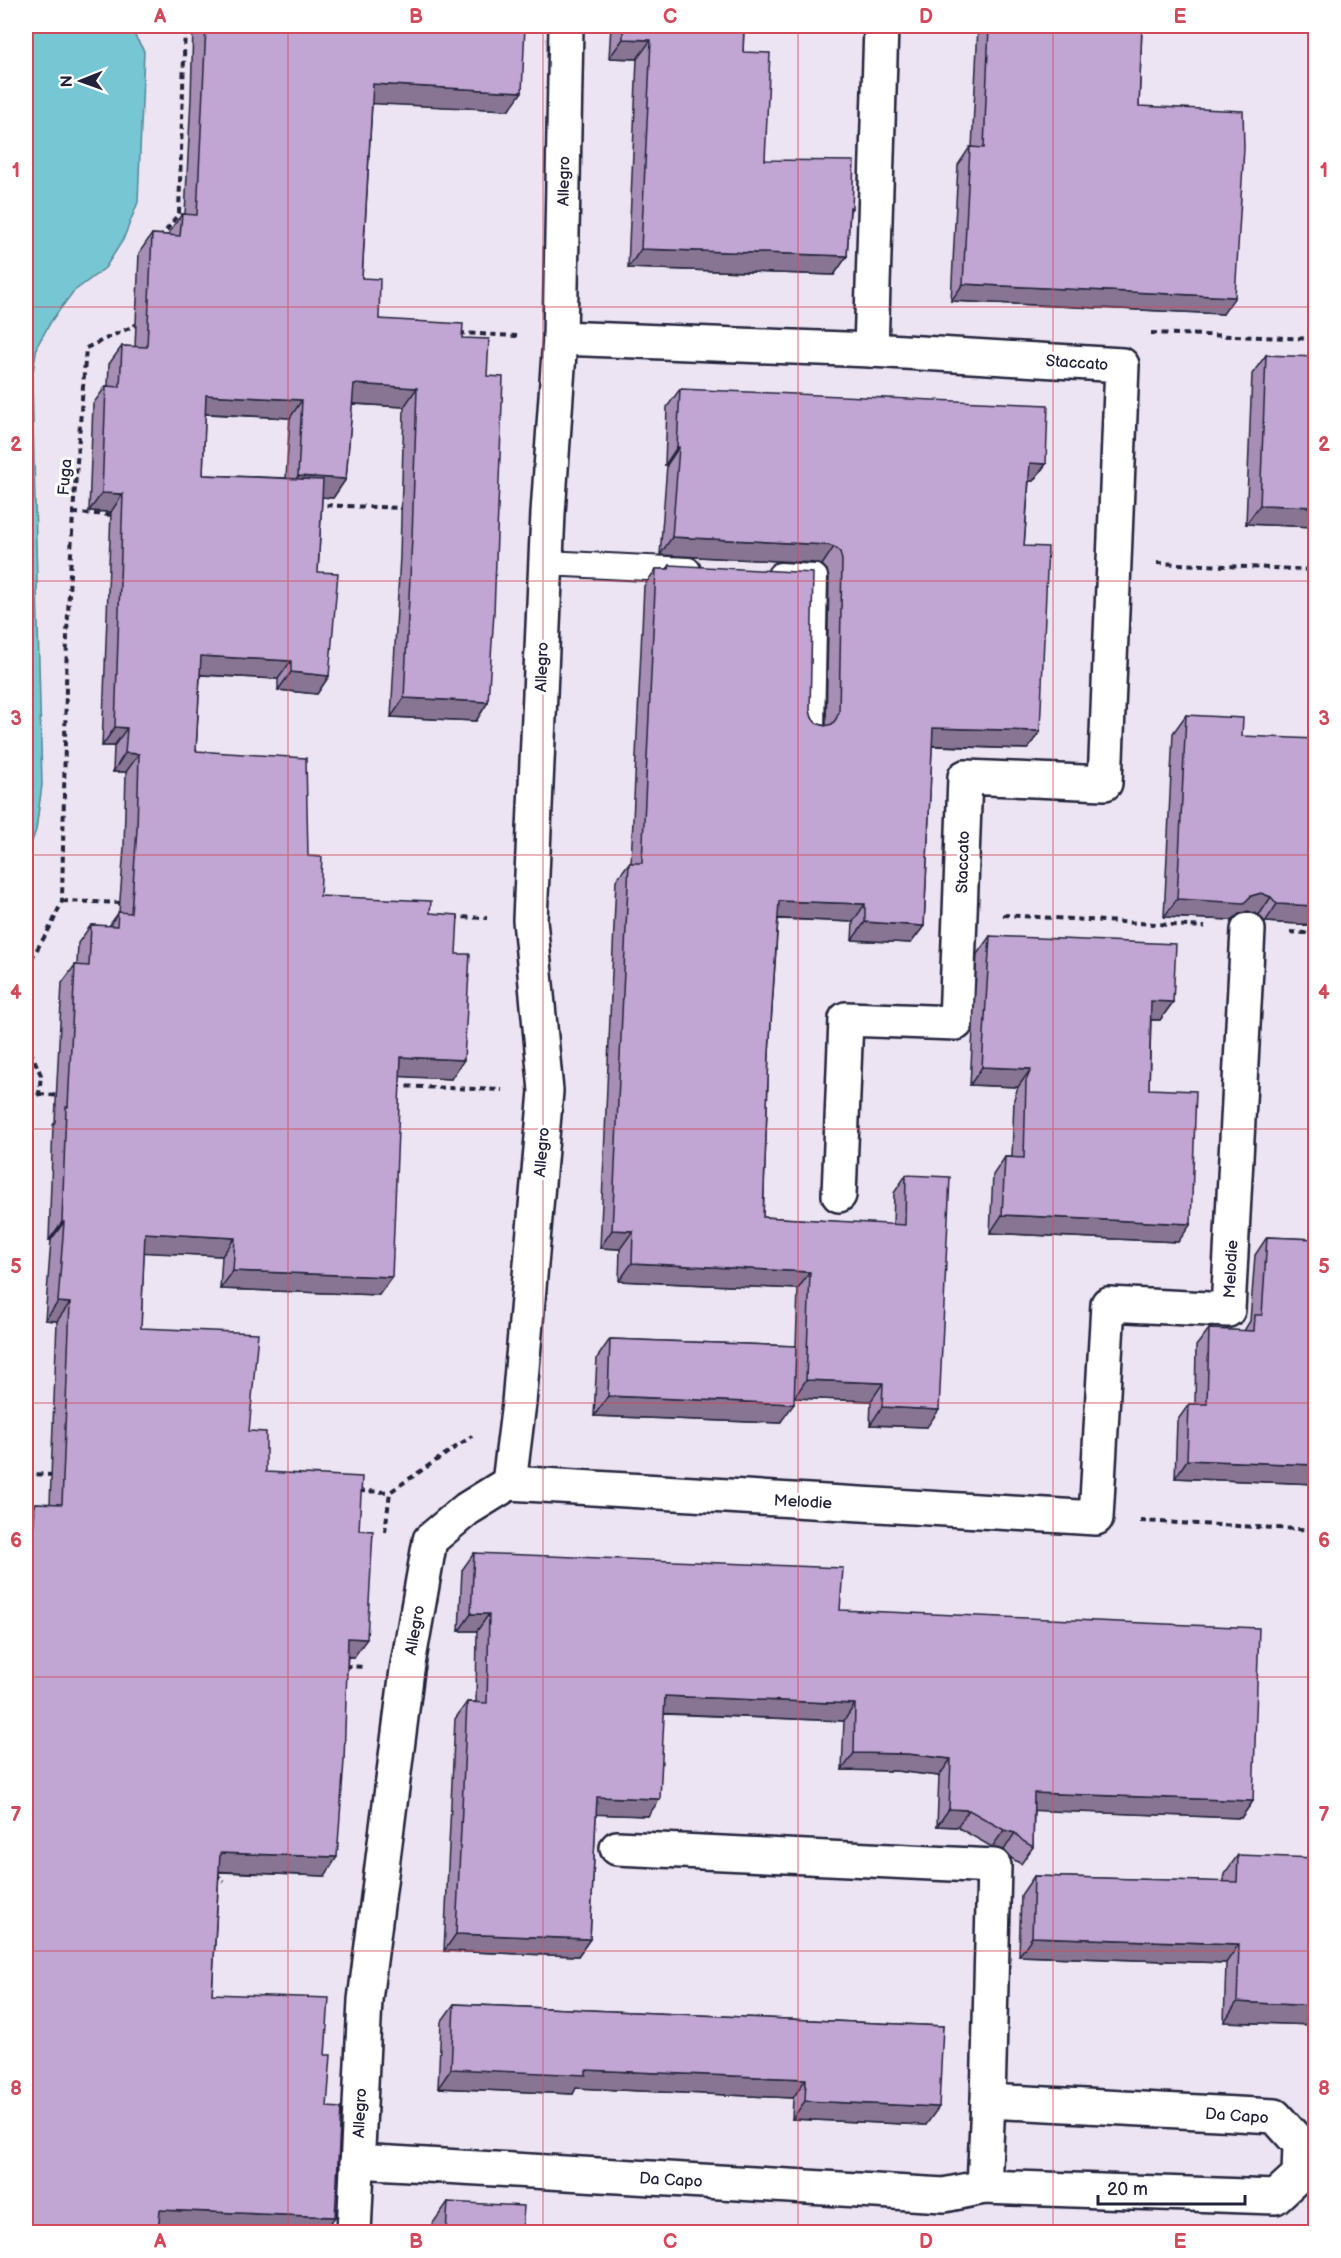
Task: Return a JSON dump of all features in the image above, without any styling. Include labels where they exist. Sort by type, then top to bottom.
[{"type":"street","name":"Allegro","points":[[354,2232],[365,2000],[407,1670],[430,1540],[467,1509],[508,1483],[519,1403],[546,1091],[530,920],[546,563],[560,338],[566,26]]},
{"type":"street","points":[[871,350],[881,26]]},
{"type":"street","name":"Staccato","points":[[560,338],[871,350],[1122,365],[1105,783],[965,777],[956,1023],[846,1019],[840,1195]]},
{"type":"street","name":"Melodie","points":[[508,1483],[1096,1518],[1107,1304],[1228,1310],[1248,930]]},
{"type":"street","points":[[617,1848],[994,1866],[984,2187]]},
{"type":"street","name":"Da Capo","points":[[357,2161],[944,2194],[984,2187],[1275,2197],[1299,2175],[1300,2144],[1275,2116],[988,2101]]},
{"type":"lane","points":[[546,563],[710,572]]},
{"type":"lane","points":[[756,574],[815,577],[812,729]]},
{"type":"path","points":[[156,244],[179,213],[185,26]]},
{"type":"path","name":"Fuga","points":[[26,968],[52,924],[62,900],[67,634],[73,513],[86,348],[147,320]]},
{"type":"path","points":[[1122,365],[1124,332],[1316,339]]},
{"type":"path","points":[[454,333],[560,338]]},
{"type":"path","points":[[306,504],[410,508]]},
{"type":"path","points":[[73,513],[118,515]]},
{"type":"path","points":[[1115,561],[1316,570]]},
{"type":"path","points":[[62,900],[132,903]]},
{"type":"path","points":[[959,912],[1305,933],[1305,921]]},
{"type":"path","points":[[448,917],[530,920]]},
{"type":"path","points":[[26,1041],[41,1075],[39,1094]]},
{"type":"path","points":[[391,1086],[546,1091]]},
{"type":"path","points":[[26,1102],[39,1094],[72,1096]]},
{"type":"path","points":[[26,1383],[29,1388],[26,1474],[62,1476]]},
{"type":"path","points":[[355,1490],[390,1492]]},
{"type":"path","points":[[1096,1518],[1232,1528],[1316,1530]]},
{"type":"path","points":[[334,1666],[407,1670]]},
{"type":"path","points":[[207,1867],[224,1881]]},
{"type":"water","points":[[26,26],[129,26],[144,51],[138,202],[123,240],[105,268],[73,292],[52,320],[37,346],[32,379],[42,785],[36,830],[26,858]]},
{"type":"building","points":[[206,26],[525,26],[522,92],[373,84],[362,278],[380,279],[379,319],[463,324],[462,338],[489,339],[487,376],[503,377],[494,613],[488,702],[404,698],[417,388],[354,384],[346,479],[298,476],[302,400],[206,395],[203,475],[323,480],[318,572],[338,573],[329,676],[291,672],[291,661],[201,656],[196,751],[306,758],[308,856],[322,857],[320,896],[431,901],[430,913],[458,915],[456,954],[470,954],[464,1060],[401,1057],[392,1277],[233,1271],[235,1238],[145,1233],[141,1328],[258,1333],[249,1431],[266,1432],[266,1472],[362,1477],[359,1530],[373,1531],[367,1639],[348,1638],[344,1761],[337,1857],[220,1853],[212,1994],[329,1998],[325,2055],[331,2055],[327,2107],[341,2108],[335,2217],[160,2210],[158,2232],[26,2232],[26,1906],[30,1788],[26,1788],[26,1542],[33,1543],[35,1503],[62,1504],[70,1303],[58,1302],[64,1222],[62,1222],[66,1107],[68,1107],[75,965],[89,966],[91,925],[117,926],[118,912],[131,913],[137,829],[139,754],[125,753],[127,728],[115,727],[123,494],[102,493],[106,386],[120,387],[122,346],[147,347],[152,234],[180,236],[182,214],[197,215]]},
{"type":"building","points":[[623,26],[744,26],[743,52],[770,53],[765,160],[854,161],[847,256],[641,249],[651,40],[623,39]]},
{"type":"building","points":[[989,26],[1142,26],[1139,106],[1243,111],[1244,148],[1235,297],[963,284],[970,147],[984,148]]},
{"type":"building","points":[[1266,355],[1316,357],[1316,507],[1260,505]]},
{"type":"building","points":[[680,389],[1048,405],[1046,464],[1030,463],[1024,546],[1048,547],[1040,731],[933,728],[924,926],[865,922],[865,904],[779,901],[769,1053],[763,1217],[905,1225],[906,1175],[950,1177],[939,1410],[882,1407],[883,1383],[806,1380],[810,1272],[632,1263],[633,1231],[612,1230],[629,863],[642,863],[656,569],[669,569],[670,565],[813,573],[810,711],[816,723],[825,726],[832,724],[839,712],[842,560],[840,552],[828,545],[672,537],[679,447],[677,447]]},
{"type":"building","points":[[1186,715],[1243,718],[1242,736],[1316,739],[1316,906],[1277,904],[1271,897],[1261,893],[1251,896],[1244,903],[1177,899]]},
{"type":"building","points":[[990,936],[1176,944],[1173,1002],[1151,1001],[1149,1089],[1196,1091],[1191,1224],[1002,1215],[1005,1157],[1024,1158],[1026,1081],[1031,1069],[982,1067]]},
{"type":"building","points":[[1267,1237],[1316,1239],[1316,1465],[1187,1460],[1189,1404],[1207,1404],[1209,1329],[1254,1331],[1255,1315],[1262,1315]]},
{"type":"building","points":[[610,1339],[796,1346],[794,1404],[608,1396]]},
{"type":"building","points":[[474,1553],[843,1568],[840,1610],[1259,1628],[1253,1801],[1034,1793],[1033,1847],[1015,1833],[1004,1830],[969,1810],[949,1809],[951,1759],[908,1754],[854,1753],[855,1704],[665,1696],[660,1799],[597,1797],[590,1939],[456,1934],[467,1702],[487,1703],[489,1614],[471,1614]]},
{"type":"building","points":[[1238,1855],[1316,1858],[1316,2006],[1237,2002],[1239,1944],[1032,1937],[1034,1876],[1237,1882]]},
{"type":"building","points":[[454,2004],[943,2026],[939,2107],[805,2101],[806,2079],[586,2070],[586,2075],[451,2069]]},
{"type":"building","points":[[448,2202],[524,2206],[522,2232],[446,2232]]}]
